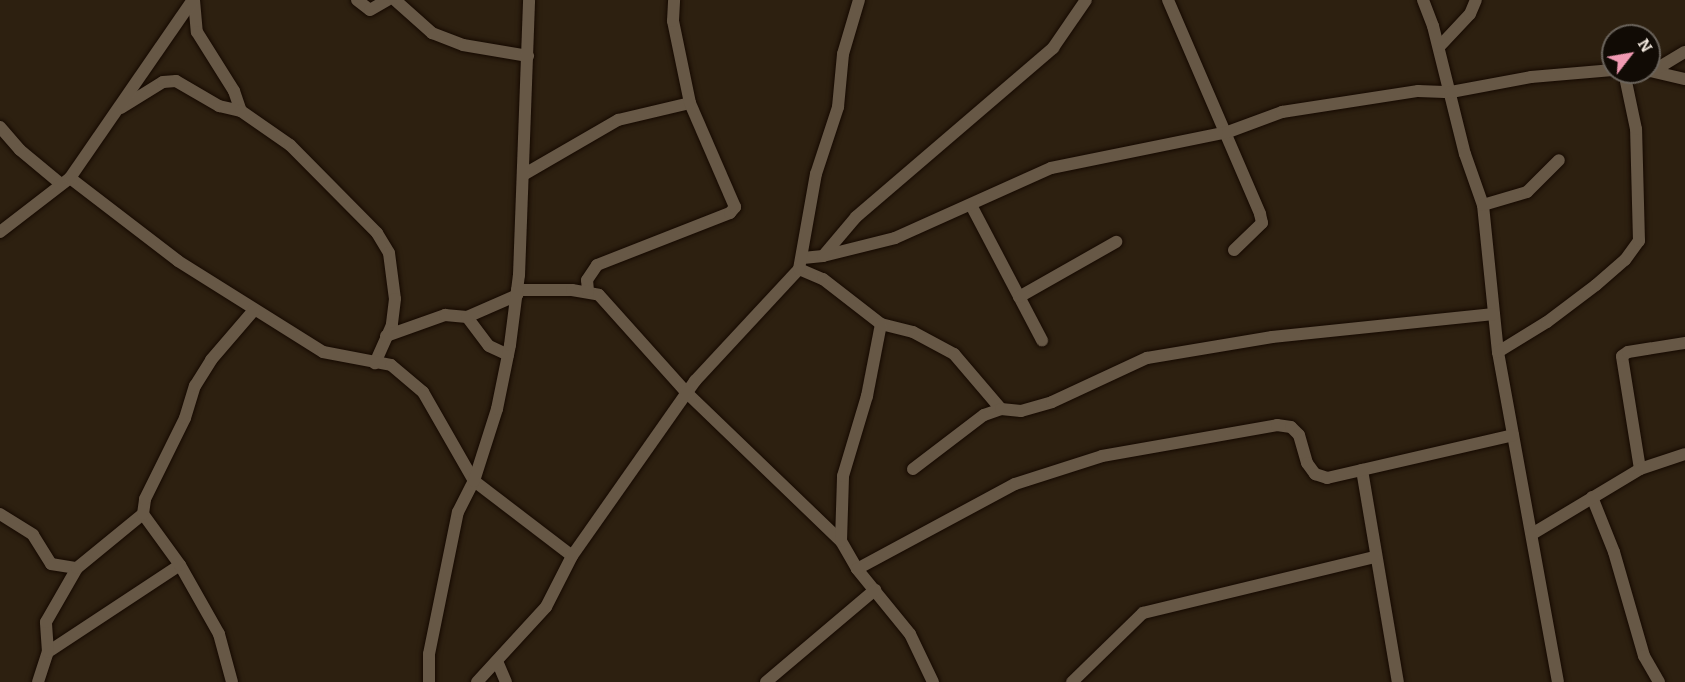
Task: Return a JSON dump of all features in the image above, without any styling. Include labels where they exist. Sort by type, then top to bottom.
[{"type":"street","points":[[0,232],[65,181],[121,108],[193,0]]},
{"type":"street","points":[[193,0],[196,32],[234,91],[241,111]]},
{"type":"street","points":[[357,0],[370,10],[387,0]]},
{"type":"street","points":[[395,0],[432,33],[463,45],[528,56]]},
{"type":"street","points":[[429,682],[429,654],[458,512],[474,481],[497,409],[508,355],[517,292],[529,0]]},
{"type":"street","points":[[588,291],[587,280],[597,265],[730,213],[735,207],[690,103],[673,21],[674,0]]},
{"type":"street","points":[[801,263],[816,174],[838,107],[843,54],[859,0]]},
{"type":"street","points":[[823,256],[856,217],[1053,48],[1086,0]]},
{"type":"street","points":[[1168,0],[1228,132],[1262,223],[1234,250]]},
{"type":"street","points":[[1423,0],[1439,47],[1465,154],[1484,205],[1498,352],[1558,682]]},
{"type":"street","points":[[1439,47],[1470,14],[1476,0]]},
{"type":"street","points":[[1661,65],[1685,52]]},
{"type":"street","points":[[477,682],[546,607],[572,556],[687,393],[801,263],[895,238],[1051,168],[1228,132],[1282,112],[1418,91],[1451,92],[1531,76],[1601,71]]},
{"type":"street","points":[[1661,73],[1685,79]]},
{"type":"street","points":[[121,108],[163,82],[176,81],[219,106],[241,111],[290,145],[383,243],[389,253],[395,299],[386,336],[375,363]]},
{"type":"street","points":[[1498,352],[1547,322],[1596,285],[1625,260],[1639,241],[1636,129],[1627,84]]},
{"type":"street","points":[[523,175],[618,120],[690,103]]},
{"type":"street","points":[[0,127],[20,150],[178,261],[254,310],[323,352],[391,365],[423,392],[474,481],[572,556]]},
{"type":"street","points":[[1484,205],[1527,192],[1559,160]]},
{"type":"street","points":[[971,205],[1042,340]]},
{"type":"street","points":[[1019,297],[1116,242]]},
{"type":"street","points":[[801,263],[881,324],[913,332],[954,354],[1001,409]]},
{"type":"street","points":[[386,336],[445,315],[467,317],[517,292],[588,291],[608,304],[687,393],[841,542],[857,569],[910,634],[933,682]]},
{"type":"street","points":[[38,682],[48,652],[46,622],[77,568],[143,514],[145,499],[184,418],[195,386],[211,360],[254,310]]},
{"type":"street","points":[[913,469],[984,415],[1001,409],[1021,411],[1052,402],[1147,358],[1272,338],[1494,314]]},
{"type":"street","points":[[467,317],[489,346],[508,355]]},
{"type":"street","points":[[841,542],[843,476],[867,396],[881,324]]},
{"type":"street","points":[[1640,469],[1622,356],[1628,352],[1685,343]]},
{"type":"street","points":[[857,569],[1015,484],[1102,456],[1277,425],[1291,427],[1299,435],[1315,474],[1327,478],[1513,435]]},
{"type":"street","points":[[1532,534],[1640,469],[1685,454]]},
{"type":"street","points":[[1362,470],[1374,557],[1398,682]]},
{"type":"street","points":[[1592,497],[1614,552],[1644,656],[1659,682]]},
{"type":"street","points":[[0,514],[33,535],[51,564],[77,568]]},
{"type":"street","points":[[143,514],[180,565],[219,634],[233,681]]},
{"type":"street","points":[[1072,682],[1143,613],[1374,557]]},
{"type":"street","points":[[48,652],[180,565]]},
{"type":"street","points":[[766,682],[875,590]]},
{"type":"street","points":[[497,661],[506,682]]}]
